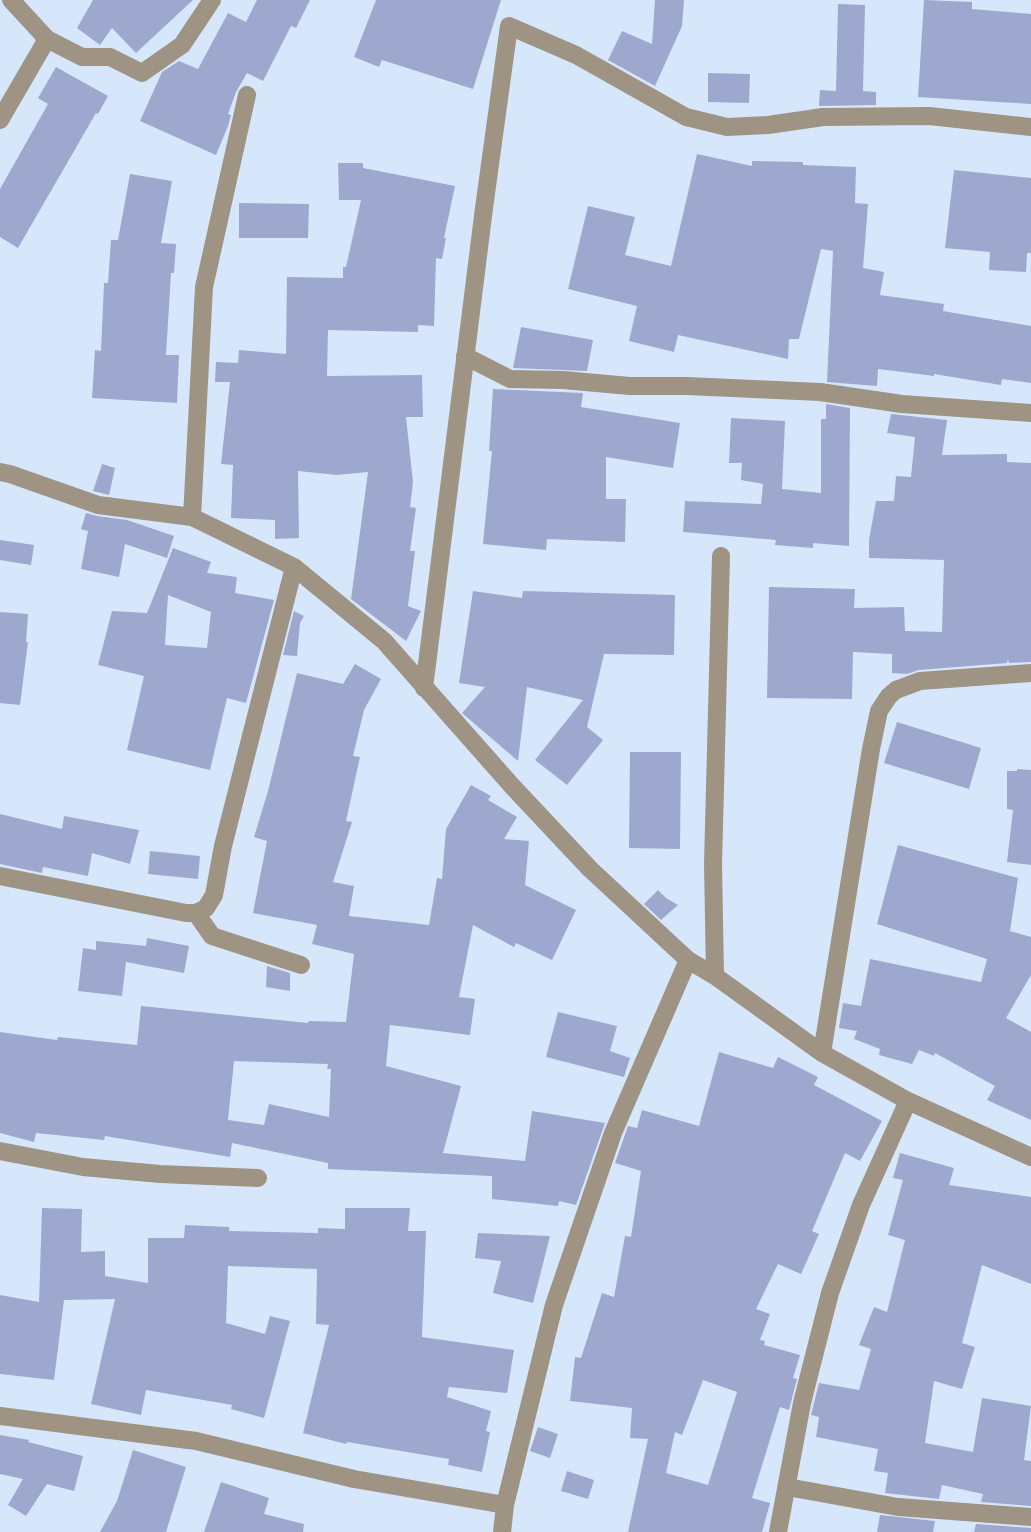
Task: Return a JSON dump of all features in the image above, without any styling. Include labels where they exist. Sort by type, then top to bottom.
[{"type":"street","points":[[11,0],[47,39],[82,57],[110,57],[142,73],[182,45],[212,0]]},
{"type":"street","points":[[424,688],[509,26],[576,55],[686,117],[727,126],[768,125],[823,117],[929,116],[1031,128]]},
{"type":"street","points":[[0,120],[47,39]]},
{"type":"street","points":[[192,518],[204,287],[247,95]]},
{"type":"street","points":[[465,356],[510,379],[563,380],[630,386],[820,392],[902,404],[1031,413]]},
{"type":"street","points":[[0,472],[98,506],[192,518],[294,567],[384,641],[512,786],[590,868],[688,960],[715,976],[822,1053],[908,1101],[1031,1157]]},
{"type":"street","points":[[715,976],[713,864],[721,556]]},
{"type":"street","points":[[0,876],[186,913],[196,913],[206,908],[214,895],[224,846],[294,567]]},
{"type":"street","points":[[822,1053],[879,711],[889,696],[897,690],[920,681],[1031,673]]},
{"type":"street","points":[[196,913],[212,936],[301,965]]},
{"type":"street","points":[[502,1532],[505,1505],[554,1305],[613,1133],[688,960]]},
{"type":"street","points":[[777,1532],[802,1403],[830,1293],[861,1205],[908,1101]]},
{"type":"street","points":[[0,1151],[94,1168],[160,1174],[258,1178]]},
{"type":"street","points":[[0,1416],[196,1441],[354,1479],[505,1505]]},
{"type":"street","points":[[787,1487],[898,1507],[1031,1517]]},
{"type":"building","points":[[93,0],[193,0],[136,53],[112,28],[100,45],[77,28]]},
{"type":"building","points":[[257,0],[310,0],[296,28],[291,26],[263,81],[247,73],[236,92],[228,114],[231,115],[228,126],[216,155],[140,121],[162,72],[179,61],[198,69],[228,13],[246,22]]},
{"type":"building","points":[[376,0],[501,0],[473,89],[382,60],[379,67],[354,57]]},
{"type":"building","points":[[655,0],[684,0],[682,26],[655,86],[608,60],[622,31],[652,44]]},
{"type":"building","points":[[924,0],[972,2],[972,9],[1031,14],[1031,104],[918,97]]},
{"type":"building","points":[[838,4],[865,5],[863,91],[876,92],[876,105],[819,106],[820,90],[836,91]]},
{"type":"building","points":[[56,67],[108,96],[18,248],[0,237],[0,189],[48,104],[38,98]]},
{"type":"building","points":[[708,73],[750,74],[749,103],[708,102]]},
{"type":"building","points":[[697,154],[752,166],[752,161],[803,162],[803,165],[856,167],[855,203],[868,204],[863,268],[884,272],[880,295],[944,304],[943,311],[1031,326],[1031,383],[1002,379],[1001,385],[934,374],[934,376],[878,369],[877,386],[827,382],[833,251],[821,249],[799,339],[789,339],[788,359],[678,335],[674,352],[629,341],[637,306],[568,289],[588,206],[635,217],[625,255],[671,266]]},
{"type":"building","points":[[338,163],[363,163],[363,168],[455,186],[442,259],[436,258],[434,326],[418,325],[418,332],[328,330],[327,376],[422,375],[423,417],[406,417],[413,482],[410,507],[416,508],[410,551],[415,551],[408,606],[421,611],[406,641],[351,599],[368,472],[337,475],[298,471],[299,538],[275,539],[275,520],[231,518],[233,465],[221,464],[230,382],[215,382],[216,362],[238,363],[239,350],[286,354],[287,277],[343,278],[343,267],[346,267],[361,200],[339,200]]},
{"type":"building","points":[[954,170],[1031,178],[1031,253],[1027,253],[1026,272],[989,270],[990,252],[945,248]]},
{"type":"building","points":[[130,174],[172,181],[161,243],[176,244],[174,273],[171,273],[166,355],[179,355],[177,403],[92,398],[95,350],[101,351],[104,283],[108,283],[111,240],[118,240]]},
{"type":"building","points":[[239,203],[309,204],[308,238],[239,238]]},
{"type":"building","points":[[521,327],[593,340],[587,371],[513,368]]},
{"type":"building","points":[[493,389],[583,393],[581,407],[680,423],[673,468],[606,457],[606,499],[626,499],[625,542],[547,539],[546,550],[483,544],[492,451],[489,451]]},
{"type":"building","points":[[826,404],[850,408],[849,546],[813,543],[813,548],[775,545],[776,540],[683,532],[685,501],[761,504],[763,484],[741,480],[742,463],[729,463],[731,418],[785,421],[782,489],[821,493],[821,419],[826,419]]},
{"type":"building","points":[[891,414],[947,420],[942,455],[1007,454],[1007,462],[1031,463],[1031,662],[1009,663],[1008,659],[1007,663],[919,670],[907,674],[892,673],[892,654],[853,652],[852,699],[767,698],[769,587],[855,589],[854,608],[904,607],[905,631],[942,632],[944,560],[869,558],[869,540],[876,501],[894,501],[896,476],[911,477],[915,437],[887,433]]},
{"type":"building","points":[[102,464],[115,468],[109,495],[93,491]]},
{"type":"building","points":[[86,513],[127,520],[174,536],[167,558],[125,544],[119,577],[81,569],[88,531],[81,529]]},
{"type":"building","points":[[0,540],[34,545],[31,565],[0,560]]},
{"type":"building","points":[[173,548],[211,562],[207,573],[237,577],[235,593],[274,600],[246,703],[227,698],[210,770],[127,750],[144,676],[98,665],[112,611],[147,613]],"holes":[[[168,595],[211,612],[207,648],[165,645]]]},
{"type":"building","points":[[473,591],[522,598],[523,591],[675,595],[674,655],[604,654],[587,727],[603,740],[567,785],[535,760],[583,700],[527,687],[518,761],[462,713],[485,687],[459,683]]},
{"type":"building","points":[[294,611],[304,616],[300,623],[297,656],[283,655]]},
{"type":"building","points":[[0,612],[28,614],[26,642],[28,642],[20,705],[0,703]]},
{"type":"building","points":[[355,664],[381,679],[364,710],[353,756],[360,757],[346,821],[352,822],[333,882],[354,886],[349,916],[429,925],[437,878],[442,879],[446,829],[471,785],[491,796],[488,800],[517,817],[504,839],[529,841],[525,885],[576,910],[552,960],[516,943],[514,947],[473,925],[459,997],[475,999],[470,1035],[390,1025],[386,1066],[461,1086],[443,1153],[525,1161],[532,1111],[605,1123],[576,1205],[559,1201],[558,1206],[492,1199],[492,1176],[328,1169],[328,1163],[232,1143],[230,1157],[105,1136],[104,1140],[36,1133],[34,1142],[0,1133],[0,1032],[57,1040],[58,1037],[137,1045],[141,1006],[308,1023],[309,1021],[346,1022],[354,954],[312,944],[317,925],[253,913],[267,841],[254,837],[268,791],[297,673],[343,684]],"holes":[[[234,1061],[328,1064],[327,1069],[331,1069],[329,1117],[269,1104],[264,1125],[228,1120]]]},
{"type":"building","points":[[897,722],[981,748],[969,789],[884,763]]},
{"type":"building","points":[[630,752],[681,752],[680,849],[629,848]]},
{"type":"building","points":[[1017,769],[1031,770],[1031,865],[1007,862],[1013,810],[1007,809],[1007,771],[1017,771]]},
{"type":"building","points":[[0,814],[62,829],[64,816],[139,830],[130,864],[92,853],[88,876],[43,867],[42,873],[0,864]]},
{"type":"building","points":[[898,845],[1018,878],[1010,931],[1031,937],[1031,975],[1006,1018],[1031,1032],[1031,1120],[987,1100],[995,1086],[935,1053],[934,1056],[919,1050],[912,1064],[879,1055],[880,1049],[854,1039],[857,1031],[839,1028],[843,1003],[861,1006],[870,959],[981,982],[987,959],[877,924]]},
{"type":"building","points":[[150,851],[200,856],[198,879],[148,874]]},
{"type":"building","points":[[658,890],[678,905],[661,920],[644,904]]},
{"type":"building","points":[[147,938],[189,946],[184,973],[126,962],[122,996],[78,991],[83,948],[96,950],[96,941],[146,946]]},
{"type":"building","points":[[267,966],[290,973],[290,991],[266,987]]},
{"type":"building","points":[[558,1012],[617,1026],[610,1051],[630,1058],[624,1077],[546,1057]]},
{"type":"building","points":[[719,1052],[773,1068],[778,1057],[818,1077],[814,1085],[882,1121],[860,1161],[845,1153],[812,1231],[819,1234],[801,1274],[778,1264],[756,1309],[770,1314],[760,1340],[765,1341],[764,1345],[800,1355],[793,1378],[797,1379],[789,1410],[780,1407],[752,1498],[770,1503],[762,1532],[628,1532],[648,1439],[630,1438],[632,1408],[570,1401],[575,1357],[581,1358],[602,1293],[614,1297],[625,1236],[631,1237],[641,1171],[615,1163],[628,1126],[637,1128],[642,1110],[699,1126]],"holes":[[[703,1380],[737,1392],[708,1485],[666,1473],[675,1432],[682,1435]]]},
{"type":"building","points":[[900,1153],[954,1168],[949,1185],[1031,1197],[1031,1284],[982,1265],[962,1343],[975,1347],[962,1389],[934,1381],[925,1443],[973,1452],[982,1398],[1031,1406],[1024,1460],[1031,1461],[1031,1506],[981,1502],[983,1494],[942,1485],[939,1499],[885,1493],[888,1473],[874,1471],[878,1449],[816,1437],[819,1417],[811,1415],[819,1383],[859,1390],[871,1349],[859,1345],[874,1307],[887,1312],[905,1240],[888,1235],[903,1180],[893,1178]]},
{"type":"building","points":[[42,1208],[82,1209],[81,1252],[105,1251],[105,1276],[148,1283],[148,1238],[184,1238],[185,1225],[229,1227],[229,1231],[318,1233],[318,1228],[345,1229],[345,1208],[410,1208],[408,1231],[426,1231],[422,1337],[514,1350],[507,1393],[449,1387],[447,1397],[491,1411],[486,1431],[490,1432],[482,1472],[448,1465],[449,1459],[347,1442],[346,1444],[303,1433],[329,1325],[316,1324],[317,1269],[228,1266],[226,1323],[265,1334],[270,1316],[290,1321],[264,1418],[231,1409],[232,1405],[146,1390],[141,1415],[91,1404],[115,1299],[64,1300],[54,1380],[0,1374],[0,1295],[39,1302]]},
{"type":"building","points":[[478,1233],[550,1236],[533,1303],[493,1293],[501,1261],[475,1258]]},
{"type":"building","points":[[538,1427],[558,1434],[550,1458],[530,1451]]},
{"type":"building","points":[[0,1435],[29,1440],[28,1442],[83,1456],[74,1491],[47,1484],[26,1516],[8,1505],[23,1479],[0,1474]]},
{"type":"building","points":[[133,1450],[186,1467],[166,1532],[100,1532],[117,1501]]},
{"type":"building","points":[[567,1471],[594,1480],[588,1499],[561,1491]]},
{"type":"building","points":[[221,1482],[269,1498],[264,1514],[304,1524],[303,1532],[204,1532]]},
{"type":"building","points":[[880,1515],[935,1521],[933,1532],[877,1532]]},
{"type":"building","points":[[976,1524],[1031,1528],[1031,1532],[974,1532]]}]
